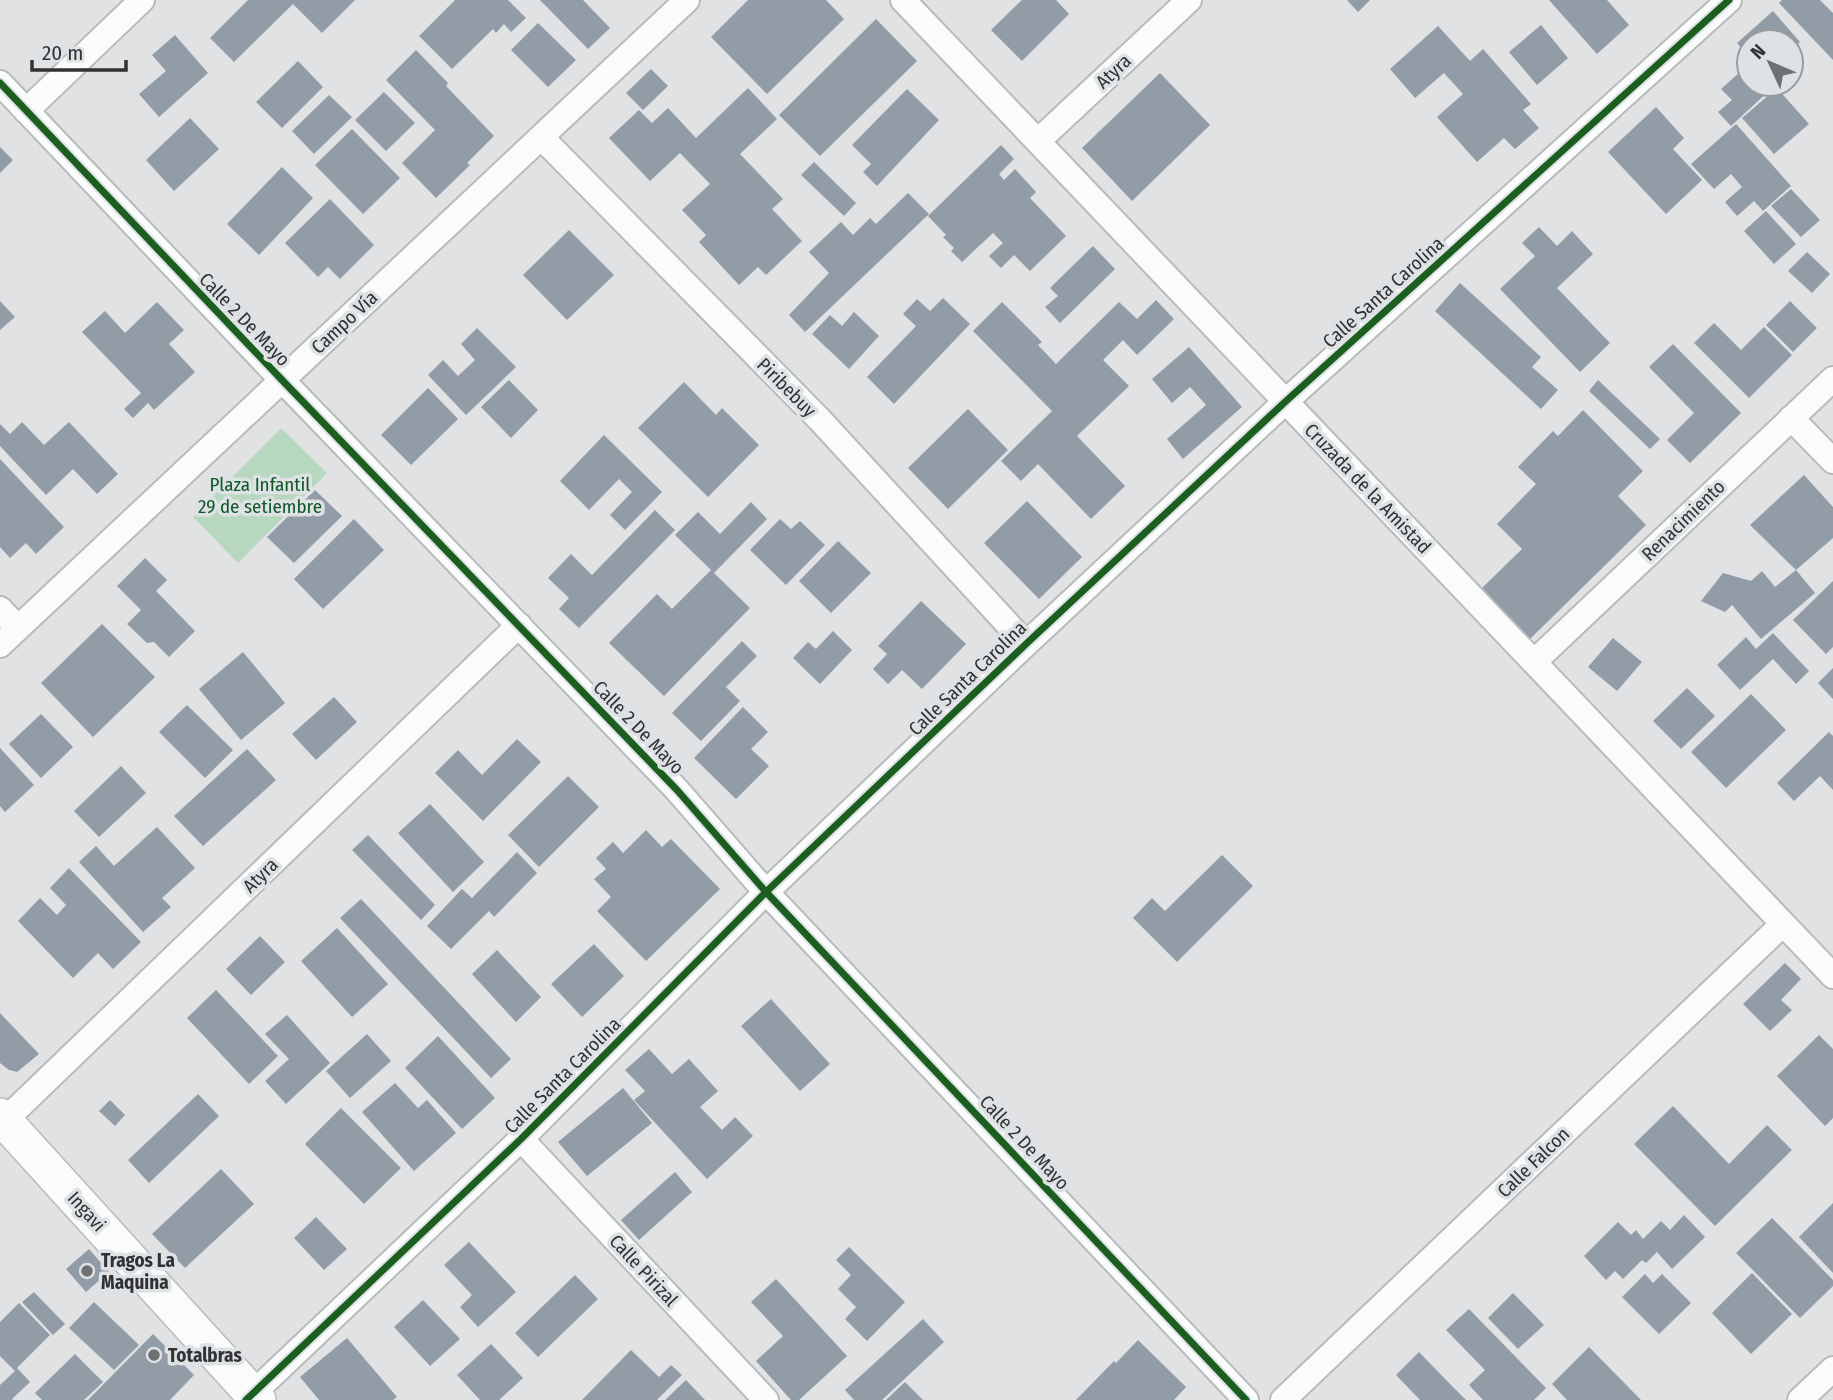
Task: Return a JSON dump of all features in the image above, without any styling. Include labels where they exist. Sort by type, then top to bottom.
[{"type":"main road","name":"Ingavi","points":[[2,1121],[252,1398]]},
{"type":"street","points":[[26,111],[142,0]]},
{"type":"street","name":"Campo Vía","points":[[0,645],[687,0]]},
{"type":"street","name":"Cruzada de la Amistad","points":[[903,0],[1833,976]]},
{"type":"street","name":"Atyra","points":[[1038,141],[1189,0]]},
{"type":"street","name":"Calle Santa Carolina","points":[[252,1398],[521,1139],[766,892],[1026,644],[1285,402],[1730,0]]},
{"type":"street","name":"Calle 2 De Mayo","points":[[0,83],[677,790],[766,892],[1246,1400]]},
{"type":"street","name":"Piribebuy","points":[[541,137],[820,419],[1026,644]]},
{"type":"street","name":"Renacimiento","points":[[1534,662],[1833,379]]},
{"type":"street","points":[[1791,418],[1833,461]]},
{"type":"street","points":[[0,609],[18,628]]},
{"type":"street","name":"Atyra","points":[[2,1121],[519,625]]},
{"type":"street","name":"Calle Falcon","points":[[1283,1400],[1783,924]]},
{"type":"street","name":"Calle Pirizal","points":[[521,1139],[766,1400]]},
{"type":"street","points":[[1800,1400],[1833,1368]]},
{"type":"green space","name":"Plaza Infantil 29 de setiembre","points":[[281,428],[327,473],[238,563],[193,517]]},
{"type":"building","points":[[248,0],[355,0],[322,33],[293,4],[234,62],[210,38]]},
{"type":"building","points":[[455,0],[508,0],[526,18],[511,32],[504,24],[496,33],[493,29],[452,69],[419,36]]},
{"type":"building","points":[[540,0],[583,0],[610,28],[588,49]]},
{"type":"building","points":[[748,0],[826,0],[844,19],[767,94],[711,37]]},
{"type":"building","points":[[1022,0],[1056,0],[1069,14],[1022,61],[991,30]]},
{"type":"building","points":[[1347,0],[1370,0],[1358,12]]},
{"type":"building","points":[[1549,0],[1607,0],[1629,25],[1597,54]]},
{"type":"building","points":[[1782,0],[1820,0],[1833,13],[1833,60],[1805,28],[1779,3]]},
{"type":"building","points":[[1773,11],[1788,28],[1754,28]]},
{"type":"building","points":[[876,19],[917,61],[820,156],[779,115]]},
{"type":"building","points":[[538,23],[576,60],[548,87],[511,50]]},
{"type":"building","points":[[1541,25],[1568,58],[1537,85],[1509,52]]},
{"type":"building","points":[[1438,26],[1470,61],[1483,49],[1531,104],[1523,110],[1539,128],[1515,149],[1504,138],[1477,162],[1437,117],[1463,94],[1444,73],[1415,98],[1390,69]]},
{"type":"building","points":[[175,35],[208,73],[159,117],[139,94],[166,71],[152,55]]},
{"type":"building","points":[[416,50],[494,136],[467,163],[470,165],[436,198],[402,163],[435,130],[386,80]]},
{"type":"building","points":[[298,61],[323,87],[282,128],[256,102]]},
{"type":"building","points":[[651,69],[668,86],[643,110],[626,93]]},
{"type":"building","points":[[1160,73],[1210,125],[1132,201],[1082,148]]},
{"type":"building","points":[[1735,76],[1735,98],[1761,98],[1731,126],[1718,112],[1732,100],[1721,89]]},
{"type":"building","points":[[748,88],[777,119],[740,154],[783,199],[772,209],[802,241],[766,275],[758,267],[739,285],[699,242],[706,235],[682,210],[710,184],[680,153],[650,181],[609,138],[639,110],[652,123],[668,108],[696,138]]},
{"type":"building","points":[[907,89],[939,120],[877,186],[863,172],[871,164],[852,145]]},
{"type":"building","points":[[384,92],[415,123],[386,151],[355,120]]},
{"type":"building","points":[[329,95],[352,117],[314,154],[292,131]]},
{"type":"building","points":[[1765,98],[1786,98],[1809,124],[1774,154],[1742,118]]},
{"type":"building","points":[[1656,107],[1684,138],[1673,149],[1702,180],[1666,214],[1608,152]]},
{"type":"building","points":[[190,118],[219,149],[174,191],[146,160]]},
{"type":"building","points":[[1736,124],[1791,186],[1763,211],[1754,201],[1737,216],[1725,202],[1742,187],[1731,174],[1714,189],[1691,164]]},
{"type":"building","points":[[352,129],[400,178],[363,214],[315,165]]},
{"type":"building","points":[[1001,145],[1014,159],[999,174],[1004,180],[1015,169],[1036,192],[1030,198],[1066,236],[1030,271],[1014,255],[1001,268],[989,256],[1003,243],[993,233],[962,262],[951,251],[954,248],[943,237],[946,235],[928,216]]},
{"type":"building","points":[[0,147],[13,160],[0,173]]},
{"type":"building","points":[[814,162],[856,203],[844,216],[801,175]]},
{"type":"building","points":[[282,167],[313,198],[259,255],[227,224]]},
{"type":"building","points":[[1791,189],[1820,220],[1801,237],[1771,206]]},
{"type":"building","points":[[908,193],[929,214],[805,332],[789,315],[829,273],[809,252],[841,222],[853,235],[870,218],[876,224]]},
{"type":"building","points":[[330,199],[374,245],[340,279],[328,267],[318,277],[285,243]]},
{"type":"building","points":[[1766,211],[1796,244],[1774,264],[1744,231]]},
{"type":"building","points":[[1539,227],[1557,246],[1572,231],[1593,254],[1557,288],[1610,343],[1580,372],[1500,289],[1535,256],[1522,243]]},
{"type":"building","points":[[569,230],[614,275],[567,320],[523,275]]},
{"type":"building","points":[[1093,246],[1115,269],[1060,323],[1045,307],[1058,296],[1050,288]]},
{"type":"building","points":[[1807,252],[1830,274],[1812,293],[1788,271]]},
{"type":"building","points":[[1460,283],[1541,357],[1532,367],[1558,390],[1541,409],[1435,311]]},
{"type":"building","points":[[943,298],[970,324],[894,404],[867,377],[916,326],[903,314],[917,299],[930,311]]},
{"type":"building","points":[[1156,300],[1174,319],[1137,355],[1123,340],[1103,360],[1129,386],[1077,436],[1125,486],[1091,519],[1038,464],[1021,481],[1001,461],[1052,411],[973,331],[1002,302],[1042,342],[1038,345],[1056,364],[1119,302],[1137,319]]},
{"type":"building","points":[[0,301],[15,317],[0,330]]},
{"type":"building","points":[[1790,301],[1817,328],[1793,352],[1766,325]]},
{"type":"building","points":[[157,302],[184,330],[169,344],[195,372],[154,410],[148,403],[133,418],[124,409],[141,393],[82,332],[105,311],[125,333]]},
{"type":"building","points":[[854,312],[879,336],[849,369],[812,334],[830,315],[842,326]]},
{"type":"building","points":[[1714,323],[1741,350],[1764,327],[1792,355],[1749,398],[1694,343]]},
{"type":"building","points":[[477,328],[516,367],[466,415],[428,375],[443,360],[458,376],[475,360],[461,344]]},
{"type":"building","points":[[1673,344],[1741,413],[1690,463],[1667,440],[1694,413],[1649,367]]},
{"type":"building","points":[[1189,347],[1242,407],[1183,459],[1167,439],[1206,405],[1190,387],[1172,403],[1152,379]]},
{"type":"building","points":[[509,380],[538,410],[511,438],[481,407]]},
{"type":"building","points":[[1598,380],[1660,439],[1650,449],[1589,391]]},
{"type":"building","points":[[684,382],[716,415],[722,408],[759,445],[708,497],[638,428]]},
{"type":"building","points":[[428,388],[458,419],[411,465],[381,435]]},
{"type":"building","points":[[968,409],[1008,450],[948,509],[908,468]]},
{"type":"building","points":[[1583,410],[1643,471],[1618,496],[1646,525],[1530,639],[1481,589],[1522,549],[1497,524],[1536,484],[1518,467],[1553,431],[1558,436]]},
{"type":"building","points":[[22,422],[44,445],[69,422],[118,474],[97,494],[73,469],[46,495],[0,446],[0,424],[10,434]]},
{"type":"building","points":[[604,435],[662,492],[625,530],[610,515],[632,492],[619,479],[589,510],[560,481]]},
{"type":"building","points":[[0,459],[64,527],[36,554],[26,543],[10,558],[0,547]]},
{"type":"building","points":[[1804,475],[1833,507],[1833,538],[1796,570],[1750,525]]},
{"type":"building","points":[[315,490],[342,516],[294,563],[267,537]]},
{"type":"building","points":[[1027,501],[1082,557],[1039,599],[984,543]]},
{"type":"building","points":[[751,502],[767,519],[714,573],[750,608],[664,696],[609,643],[657,594],[672,609],[711,570],[675,535],[698,512],[720,534]]},
{"type":"building","points":[[655,510],[675,530],[579,628],[559,609],[569,598],[548,578],[571,554],[592,575]]},
{"type":"building","points":[[354,519],[384,550],[323,609],[294,579]]},
{"type":"building","points":[[780,519],[791,529],[800,521],[825,545],[786,585],[750,550]]},
{"type":"building","points":[[838,541],[871,573],[831,613],[799,581]]},
{"type":"building","points":[[145,558],[167,580],[156,591],[195,631],[169,657],[154,642],[147,643],[127,624],[141,610],[117,586]]},
{"type":"building","points":[[1796,570],[1815,593],[1761,639],[1732,605],[1725,612],[1701,601],[1723,573],[1751,581],[1762,571],[1775,587]]},
{"type":"building","points":[[1833,581],[1833,647],[1826,654],[1793,620]]},
{"type":"building","points":[[921,601],[966,644],[922,689],[902,670],[888,684],[873,669],[887,654],[878,646]]},
{"type":"building","points":[[102,624],[155,677],[93,737],[41,683]]},
{"type":"building","points":[[833,631],[852,650],[820,684],[793,658],[808,642],[816,649]]},
{"type":"building","points":[[1773,633],[1809,671],[1796,684],[1773,659],[1740,690],[1717,665],[1746,637],[1756,649]]},
{"type":"building","points":[[1613,638],[1642,662],[1617,691],[1588,667]]},
{"type":"building","points":[[742,641],[757,656],[726,687],[740,701],[701,741],[672,713]]},
{"type":"building","points":[[243,652],[285,703],[241,740],[199,689]]},
{"type":"building","points":[[1833,668],[1833,699],[1818,683]]},
{"type":"building","points":[[1687,688],[1715,716],[1681,749],[1653,721]]},
{"type":"building","points":[[1751,694],[1786,730],[1726,788],[1691,752]]},
{"type":"building","points":[[334,697],[357,722],[316,760],[292,734]]},
{"type":"building","points":[[187,705],[233,750],[205,778],[159,732]]},
{"type":"building","points":[[743,707],[768,732],[751,749],[769,766],[736,799],[694,758]]},
{"type":"building","points":[[41,714],[73,747],[41,778],[9,744]]},
{"type":"building","points":[[1829,732],[1833,736],[1833,790],[1820,776],[1794,801],[1777,783]]},
{"type":"building","points":[[517,739],[541,762],[483,821],[435,773],[458,750],[482,775]]},
{"type":"building","points":[[0,748],[34,785],[5,812],[0,806]]},
{"type":"building","points":[[247,749],[276,780],[203,846],[174,816]]},
{"type":"building","points":[[121,766],[146,793],[99,837],[74,811]]},
{"type":"building","points":[[568,776],[599,807],[539,867],[508,835]]},
{"type":"building","points":[[430,804],[484,862],[453,892],[398,833]]},
{"type":"building","points":[[157,827],[195,868],[162,898],[171,907],[143,932],[79,862],[96,846],[114,866]]},
{"type":"building","points":[[646,830],[662,847],[671,839],[720,889],[646,961],[597,911],[611,897],[594,879],[606,869],[596,858],[613,842],[623,853]]},
{"type":"building","points":[[368,835],[435,905],[421,920],[352,850]]},
{"type":"building","points":[[517,852],[537,873],[494,917],[489,911],[451,949],[427,926],[462,889],[472,898]]},
{"type":"building","points":[[1222,855],[1253,886],[1177,962],[1133,918],[1152,898],[1165,911]]},
{"type":"building","points":[[69,868],[141,942],[113,969],[98,953],[73,978],[18,921],[40,898],[57,915],[66,905],[50,888]]},
{"type":"building","points":[[361,899],[511,1059],[491,1078],[340,918]]},
{"type":"building","points":[[337,928],[388,984],[352,1017],[301,961]]},
{"type":"building","points":[[260,936],[285,962],[251,995],[226,969]]},
{"type":"building","points":[[594,944],[624,976],[582,1017],[551,984]]},
{"type":"building","points":[[497,950],[541,997],[516,1022],[472,974]]},
{"type":"building","points":[[1785,963],[1801,979],[1781,1000],[1792,1010],[1770,1031],[1743,1004]]},
{"type":"building","points":[[216,990],[278,1056],[249,1084],[187,1018]]},
{"type":"building","points":[[771,999],[830,1064],[800,1091],[741,1026]]},
{"type":"building","points":[[0,1013],[39,1054],[17,1072],[0,1063]]},
{"type":"building","points":[[287,1015],[330,1063],[286,1104],[265,1081],[289,1059],[265,1034]]},
{"type":"building","points":[[367,1034],[391,1061],[350,1098],[326,1071]]},
{"type":"building","points":[[1819,1035],[1833,1049],[1833,1118],[1825,1126],[1777,1076]]},
{"type":"building","points":[[438,1036],[495,1098],[462,1129],[405,1068]]},
{"type":"building","points":[[649,1049],[672,1074],[689,1059],[718,1091],[700,1107],[722,1130],[735,1117],[753,1136],[707,1179],[634,1100],[645,1091],[625,1070]]},
{"type":"building","points":[[395,1083],[418,1108],[427,1100],[456,1133],[414,1171],[362,1112]]},
{"type":"building","points":[[623,1088],[652,1123],[587,1176],[558,1142]]},
{"type":"building","points":[[198,1094],[219,1116],[149,1183],[128,1160]]},
{"type":"building","points":[[110,1100],[125,1115],[115,1126],[99,1111]]},
{"type":"building","points":[[1673,1106],[1729,1164],[1767,1125],[1792,1150],[1715,1226],[1634,1144]]},
{"type":"building","points":[[341,1108],[401,1168],[364,1204],[305,1144]]},
{"type":"building","points":[[221,1169],[254,1204],[185,1268],[152,1234]]},
{"type":"building","points":[[675,1172],[692,1192],[639,1240],[621,1220]]},
{"type":"building","points":[[1833,1203],[1833,1273],[1799,1237]]},
{"type":"building","points":[[1684,1215],[1705,1237],[1672,1269],[1657,1252],[1646,1263],[1642,1260],[1623,1279],[1615,1271],[1606,1280],[1584,1256],[1618,1222],[1631,1235],[1636,1230],[1643,1239],[1661,1221],[1670,1230]]},
{"type":"building","points":[[316,1217],[347,1249],[324,1270],[294,1238]]},
{"type":"building","points":[[1772,1218],[1833,1280],[1833,1286],[1800,1318],[1736,1253]]},
{"type":"building","points":[[469,1242],[516,1292],[478,1327],[460,1307],[472,1295],[444,1265]]},
{"type":"building","points":[[849,1247],[905,1302],[867,1341],[845,1319],[856,1307],[838,1289],[851,1275],[836,1260]]},
{"type":"building","name":"Tragos La Maquina","points":[[89,1249],[109,1272],[86,1292],[66,1269]]},
{"type":"building","points":[[1752,1273],[1792,1314],[1751,1354],[1712,1313]]},
{"type":"building","points":[[1645,1274],[1653,1283],[1662,1274],[1691,1303],[1659,1334],[1622,1297]]},
{"type":"building","points":[[575,1275],[598,1299],[538,1357],[515,1333]]},
{"type":"building","points":[[776,1279],[847,1356],[799,1400],[791,1400],[756,1361],[783,1336],[751,1302]]},
{"type":"building","points":[[34,1292],[65,1324],[53,1335],[22,1302]]},
{"type":"building","points":[[1513,1293],[1544,1325],[1518,1349],[1488,1318]]},
{"type":"building","points":[[423,1300],[460,1339],[430,1366],[394,1327]]},
{"type":"building","points":[[94,1302],[139,1345],[114,1370],[69,1328]]},
{"type":"building","points":[[19,1303],[50,1335],[17,1368],[30,1382],[13,1400],[0,1400],[0,1385],[15,1371],[0,1356],[0,1322]]},
{"type":"building","points":[[1469,1309],[1546,1388],[1534,1400],[1483,1400],[1469,1385],[1485,1370],[1446,1330]]},
{"type":"building","points":[[923,1319],[944,1342],[882,1400],[854,1400],[845,1390]]},
{"type":"building","name":"Totalbras","points":[[153,1334],[194,1375],[170,1400],[88,1400]]},
{"type":"building","points":[[347,1338],[397,1397],[393,1400],[319,1400],[300,1377]]},
{"type":"building","points":[[1138,1340],[1186,1387],[1174,1400],[1076,1400],[1114,1361],[1116,1363]]},
{"type":"building","points":[[491,1344],[523,1378],[499,1400],[480,1400],[457,1375]]},
{"type":"building","points":[[1589,1347],[1641,1400],[1567,1400],[1552,1384]]},
{"type":"building","points":[[631,1350],[659,1377],[671,1365],[682,1375],[657,1400],[582,1400]]},
{"type":"building","points":[[1419,1352],[1466,1400],[1420,1400],[1396,1375]]},
{"type":"building","points":[[75,1354],[103,1382],[84,1400],[42,1400],[35,1393]]},
{"type":"building","points":[[686,1380],[705,1400],[665,1400]]},
{"type":"building","points":[[905,1382],[923,1400],[886,1400]]},
{"type":"cycle path","points":[[246,1400],[521,1139],[766,892],[1026,644],[1285,402],[1729,0]]},
{"type":"cycle path","points":[[0,83],[677,790],[766,892],[1246,1400]]},
{"type":"place","name":"Tragos La Maquina","points":[[87,1271]]},
{"type":"place","name":"Totalbras","points":[[154,1355]]}]
